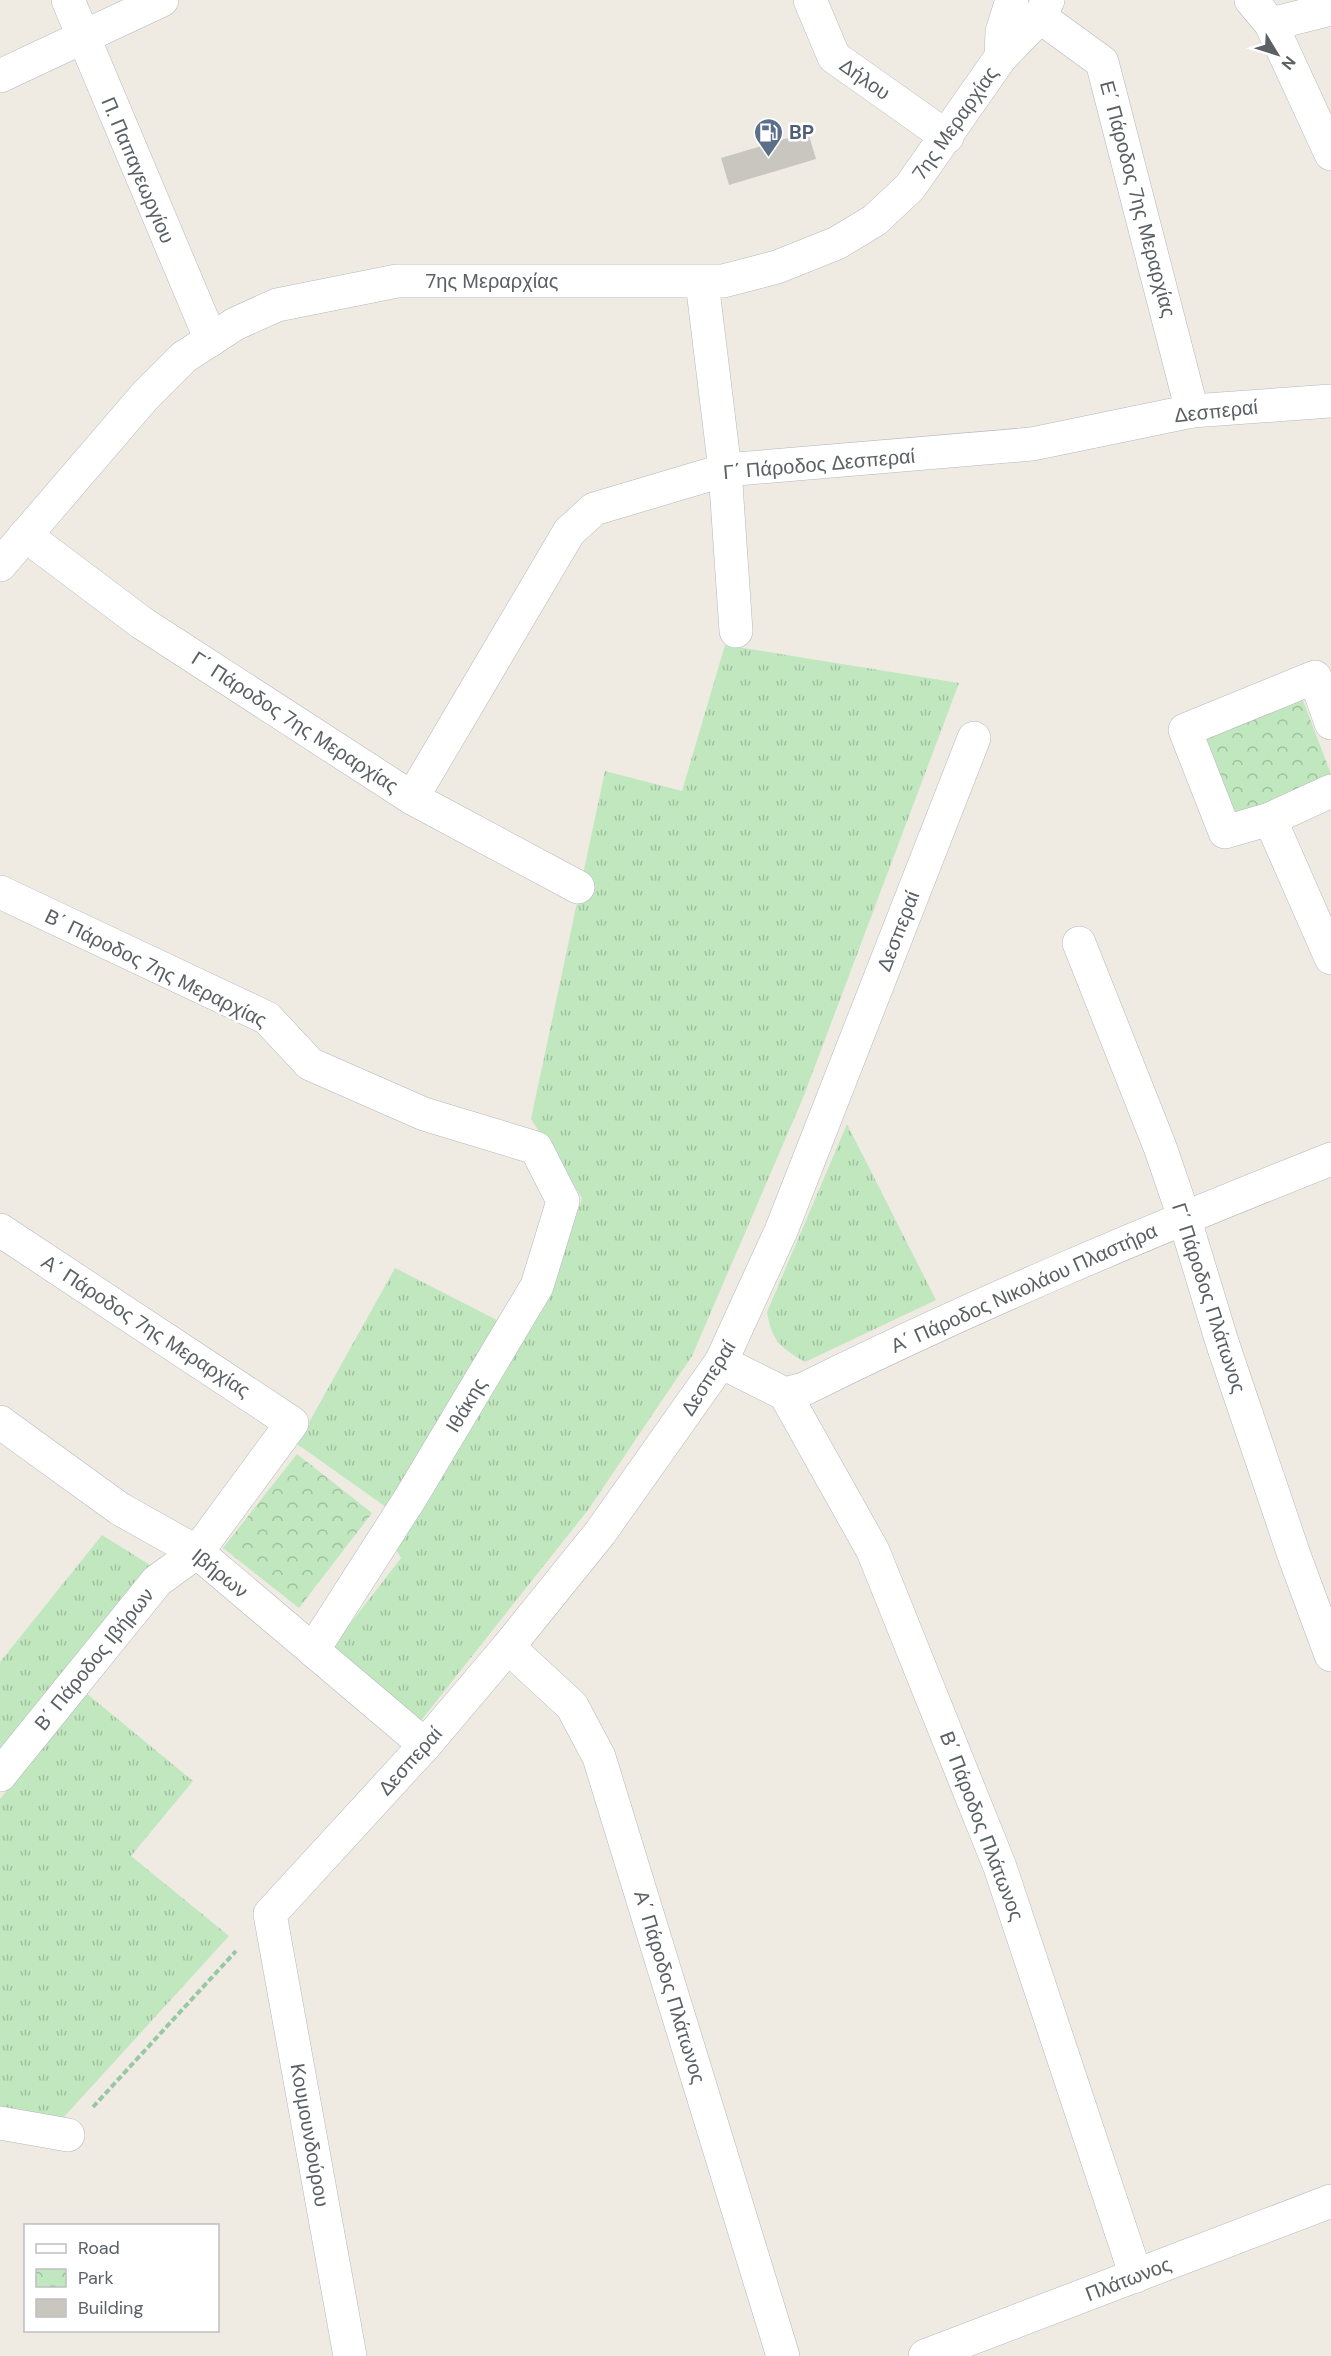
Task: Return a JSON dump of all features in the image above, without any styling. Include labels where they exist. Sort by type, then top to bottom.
[{"type":"street","name":"Π. Παπαγεωργίου","points":[[68,0],[211,340]]},
{"type":"street","points":[[0,76],[162,0]]},
{"type":"street","name":"Δήλου","points":[[810,0],[834,57],[947,137]]},
{"type":"street","name":"7ης Μεραρχίας","points":[[1001,57],[1002,32],[1012,0]]},
{"type":"street","name":"7ης Μεραρχίας","points":[[0,565],[145,396],[184,357],[235,324],[277,305],[397,281],[723,281],[777,267],[808,256],[858,231],[875,220],[910,187],[1001,57],[1044,8]]},
{"type":"street","name":"Ε΄ Πάροδος 7ης Μεραρχίας","points":[[1044,8],[1102,62],[1192,411]]},
{"type":"street","points":[[1331,9],[1265,8],[1331,154]]},
{"type":"street","points":[[702,282],[725,470],[736,631]]},
{"type":"street","name":"Δεσπεραί","points":[[1103,431],[1192,411],[1331,401]]},
{"type":"street","name":"Γ΄ Πάροδος Δεσπεραί","points":[[412,798],[569,532],[594,509],[725,470],[1032,444],[1103,431]]},
{"type":"street","name":"Γ΄ Πάροδος 7ης Μεραρχίας","points":[[25,535],[142,623],[412,798],[578,887]]},
{"type":"street","points":[[1331,723],[1315,678],[1185,730],[1226,832],[1270,819],[1331,791]]},
{"type":"street","name":"Δεσπεραί","points":[[270,1914],[425,1745],[508,1647],[600,1533],[721,1362],[781,1231],[974,738]]},
{"type":"street","points":[[1270,819],[1331,958]]},
{"type":"street","name":"Β΄ Πάροδος 7ης Μεραρχίας","points":[[0,892],[267,1018],[310,1064],[424,1114],[536,1148]]},
{"type":"street","name":"Γ΄ Πάροδος Πλάτωνος","points":[[1079,943],[1160,1147],[1293,1555],[1331,1655]]},
{"type":"street","name":"Ιθάκης","points":[[313,1650],[411,1497],[537,1286],[563,1201],[536,1148]]},
{"type":"street","name":"Α΄ Πάροδος Νικολάου Πλαστήρα","points":[[785,1395],[804,1389],[976,1307],[1184,1217],[1331,1159]]},
{"type":"street","name":"Α΄ Πάροδος 7ης Μεραρχίας","points":[[0,1230],[292,1423]]},
{"type":"street","points":[[721,1362],[785,1395]]},
{"type":"street","name":"Β΄ Πάροδος Πλάτωνος","points":[[785,1395],[873,1551],[992,1845],[1136,2276]]},
{"type":"street","name":"Ιβήρων","points":[[0,1422],[120,1509],[197,1552],[425,1745]]},
{"type":"street","name":"Β΄ Πάροδος Ιβήρων","points":[[0,1775],[158,1581],[197,1552],[292,1423]]},
{"type":"street","name":"Α΄ Πάροδος Πλάτωνος","points":[[508,1647],[572,1706],[599,1757],[783,2356]]},
{"type":"street","name":"Κουμουνδούρου","points":[[270,1914],[350,2356]]},
{"type":"street","points":[[0,2123],[68,2135]]},
{"type":"street","name":"Πλάτωνος","points":[[925,2356],[1331,2201]]},
{"type":"path","points":[[68,2135],[270,1914]]},
{"type":"green space","points":[[725,645],[959,683],[803,1098],[692,1356],[588,1510],[419,1723],[329,1651],[401,1558],[393,1544],[407,1522],[297,1444],[395,1268],[526,1335],[549,1299],[582,1198],[531,1119],[605,771],[682,791]]},
{"type":"green space","points":[[1302,698],[1331,774],[1236,817],[1204,738]]},
{"type":"green space","points":[[847,1124],[936,1300],[805,1362],[778,1343],[767,1312]]},
{"type":"green space","points":[[297,1454],[372,1513],[299,1608],[223,1548]]},
{"type":"green space","points":[[102,1535],[150,1565],[0,1750],[0,1662]]},
{"type":"green space","points":[[86,1693],[193,1781],[131,1856],[229,1936],[63,2118],[0,2108],[0,1799]]},
{"type":"building","name":"BP","points":[[808,132],[816,159],[729,185],[721,158]]},
{"type":"place","name":"BP","points":[[768,158]]}]
